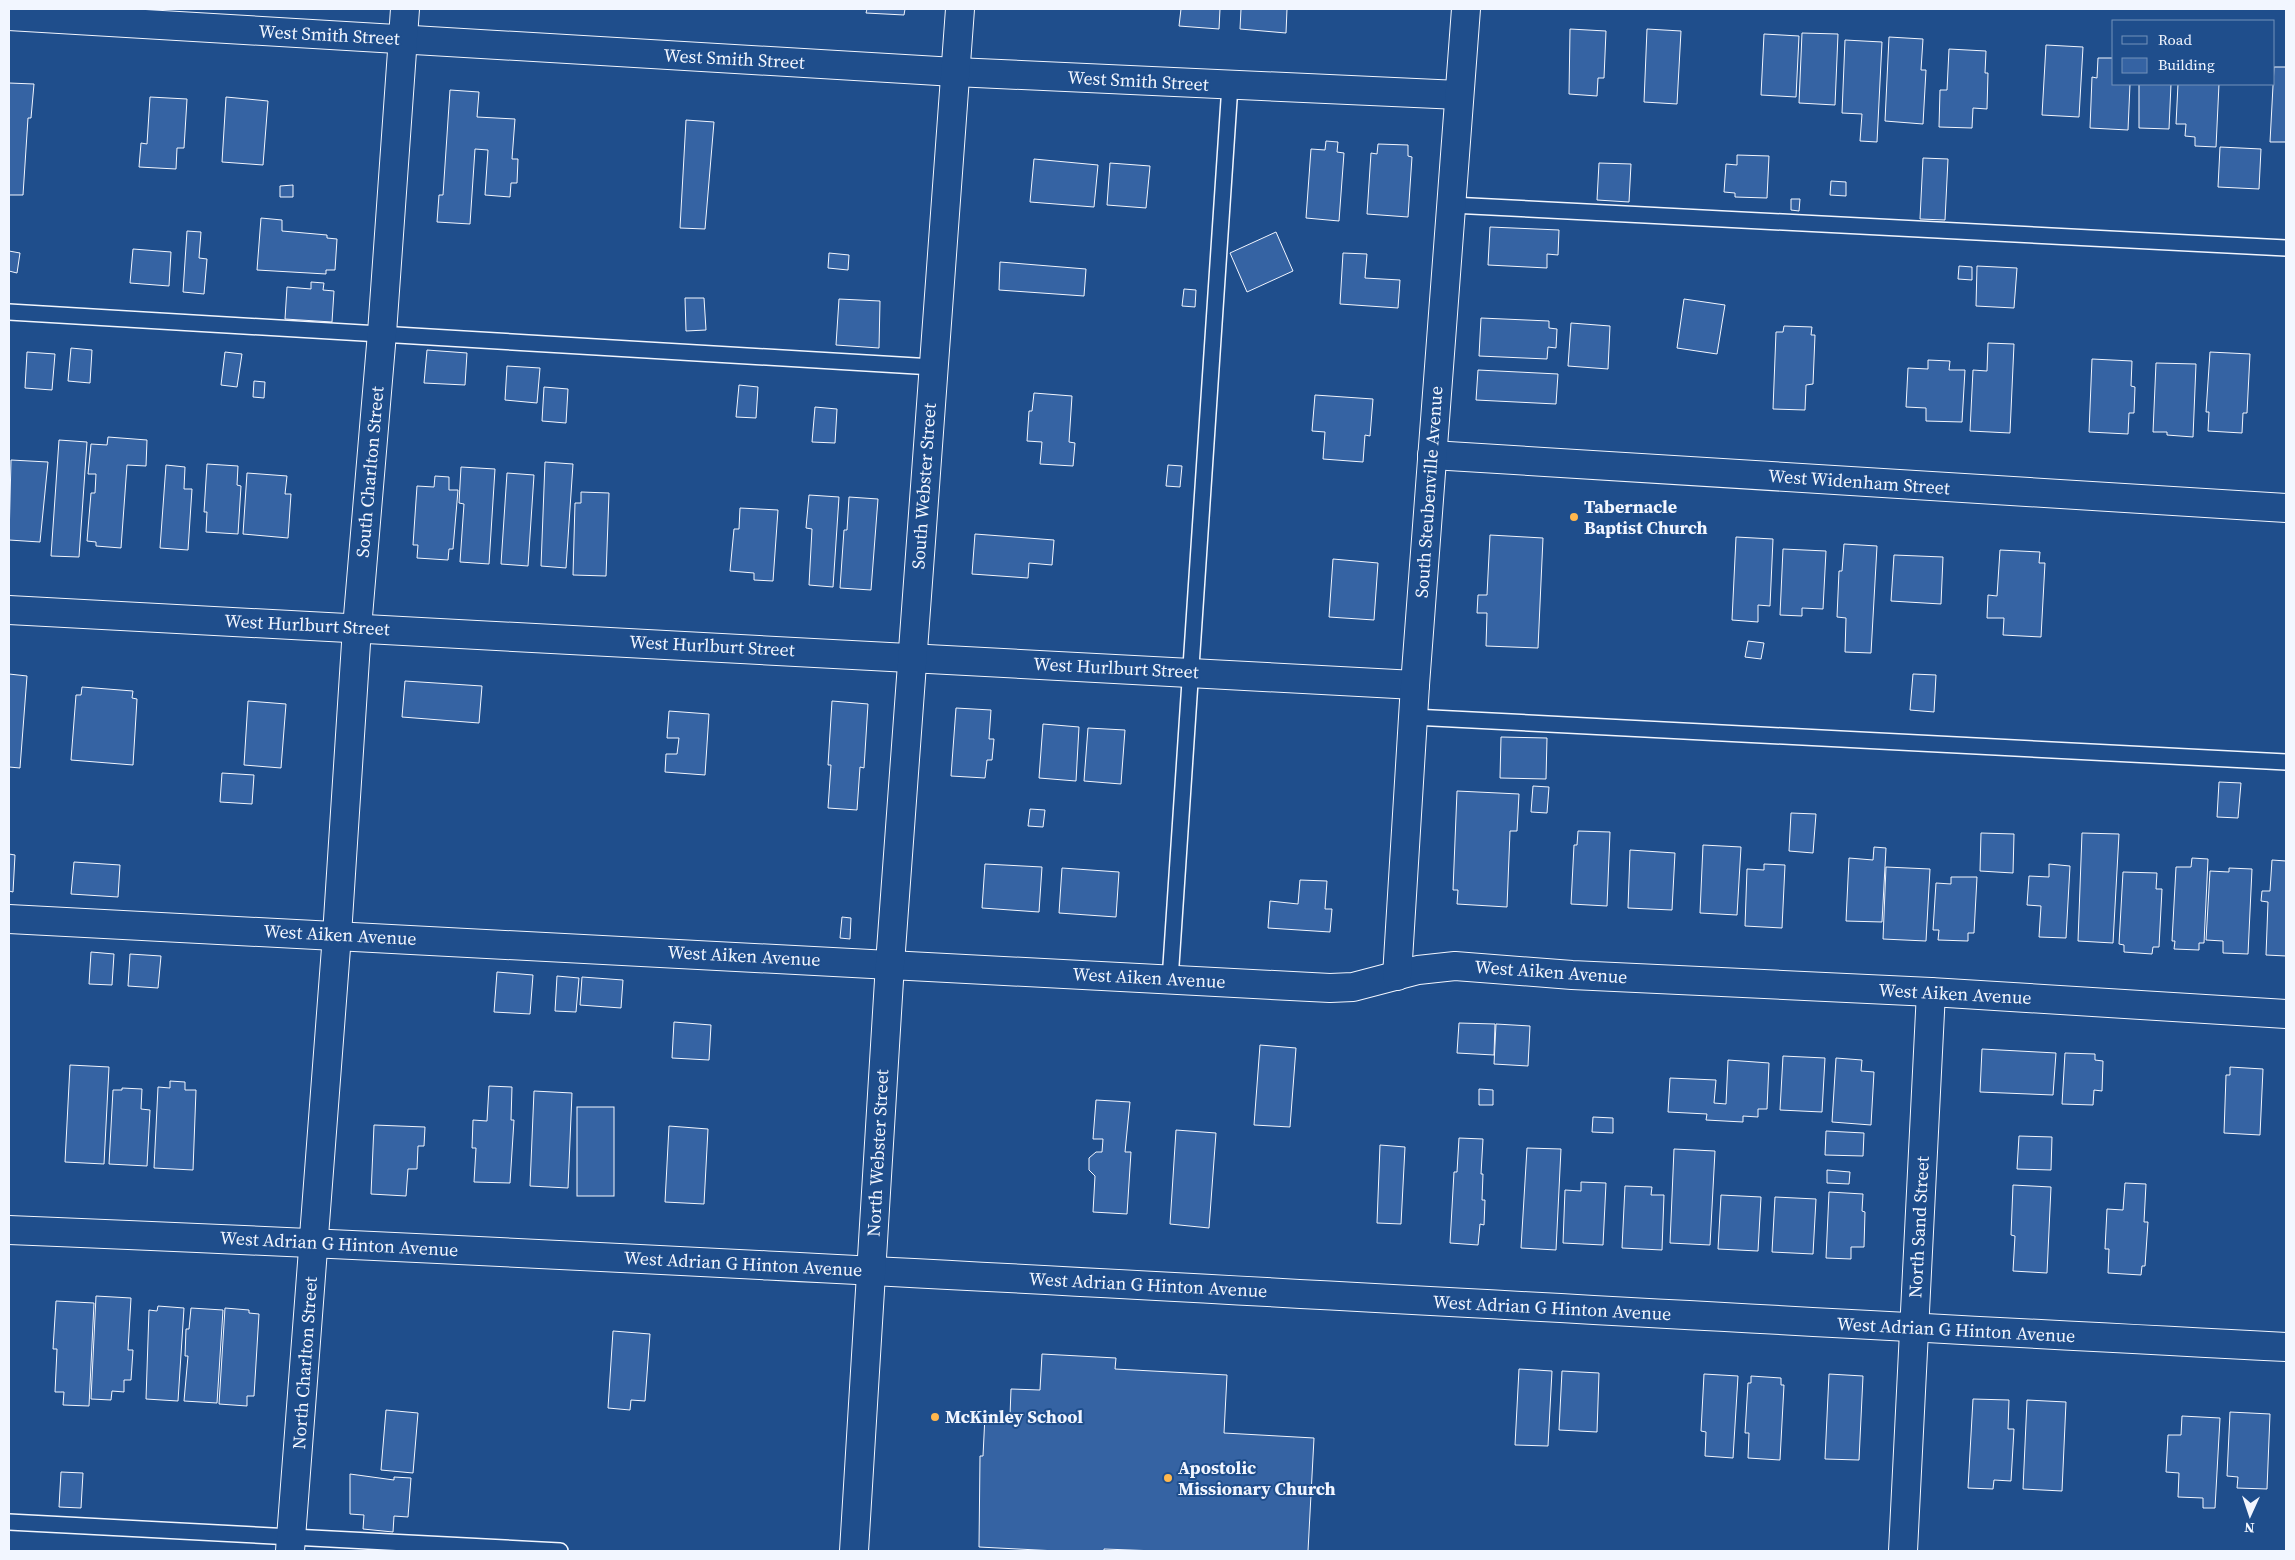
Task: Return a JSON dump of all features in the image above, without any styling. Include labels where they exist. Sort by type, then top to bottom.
[{"type":"street","name":"South Charlton Street","points":[[337,935],[357,628],[382,333],[405,9]]},
{"type":"street","name":"South Webster Street","points":[[890,964],[960,9]]},
{"type":"street","name":"South Steubenville Avenue","points":[[1398,976],[1415,685],[1466,9]]},
{"type":"street","name":"West Smith Street","points":[[9,16],[955,72],[1459,95]]},
{"type":"street","name":"West Widenham Street","points":[[1432,455],[2286,508]]},
{"type":"street","name":"West Hurlburt Street","points":[[9,610],[1415,685]]},
{"type":"street","name":"West Aiken Avenue","points":[[9,919],[1330,988],[1360,986],[1438,967],[1455,966],[1572,975],[1931,992],[2286,1014]]},
{"type":"street","name":"North Charlton Street","points":[[290,1544],[337,935]]},
{"type":"street","name":"North Webster Street","points":[[854,1551],[890,964]]},
{"type":"street","name":"North Sand Street","points":[[1903,1551],[1931,992]]},
{"type":"street","name":"West Adrian G Hinton Avenue","points":[[9,1230],[314,1242],[871,1270],[2286,1347]]},
{"type":"lane","points":[[1170,980],[1230,85]]},
{"type":"lane","points":[[1451,205],[2286,248]]},
{"type":"lane","points":[[9,312],[933,367]]},
{"type":"lane","points":[[1413,717],[2286,762]]},
{"type":"lane","points":[[9,1522],[290,1544],[560,1551]]},
{"type":"building","points":[[867,9],[905,9],[904,15],[866,13]]},
{"type":"building","points":[[1181,9],[1220,9],[1219,29],[1179,26]]},
{"type":"building","points":[[1241,9],[1287,9],[1286,33],[1240,29]]},
{"type":"building","points":[[1570,29],[1606,31],[1604,78],[1598,78],[1597,96],[1569,94]]},
{"type":"building","points":[[1647,29],[1681,31],[1677,104],[1644,102]]},
{"type":"building","points":[[1802,33],[1838,34],[1835,105],[1799,103]]},
{"type":"building","points":[[1764,34],[1799,36],[1796,97],[1761,95]]},
{"type":"building","points":[[1889,37],[1923,39],[1921,70],[1926,70],[1923,124],[1885,121]]},
{"type":"building","points":[[1845,40],[1882,42],[1877,142],[1860,141],[1862,114],[1842,113]]},
{"type":"building","points":[[2046,45],[2083,47],[2079,117],[2042,115]]},
{"type":"building","points":[[1949,49],[1986,51],[1985,73],[1988,73],[1987,109],[1973,108],[1972,128],[1939,127],[1940,90],[1947,90]]},
{"type":"building","points":[[2098,58],[2112,58],[2112,85],[2130,85],[2128,130],[2090,128],[2092,77],[2097,78]]},
{"type":"building","points":[[2275,67],[2286,67],[2286,142],[2270,142]]},
{"type":"building","points":[[9,83],[34,84],[31,118],[28,118],[23,195],[9,195]]},
{"type":"building","points":[[2139,85],[2171,85],[2169,129],[2139,128]]},
{"type":"building","points":[[2178,85],[2219,85],[2216,147],[2195,146],[2195,137],[2185,136],[2186,124],[2176,124]]},
{"type":"building","points":[[450,90],[479,92],[477,117],[515,119],[512,159],[518,159],[517,183],[511,183],[510,197],[485,195],[488,150],[475,149],[470,224],[437,222],[439,195],[443,195]]},
{"type":"building","points":[[150,97],[187,99],[184,148],[177,148],[176,169],[139,167],[141,143],[147,144]]},
{"type":"building","points":[[226,97],[268,101],[263,165],[222,162]]},
{"type":"building","points":[[686,120],[714,122],[705,229],[680,228]]},
{"type":"building","points":[[1326,141],[1338,142],[1337,152],[1344,153],[1339,221],[1306,218],[1311,149],[1325,150]]},
{"type":"building","points":[[1378,144],[1408,145],[1408,156],[1412,157],[1408,217],[1367,214],[1371,153],[1377,154]]},
{"type":"building","points":[[2220,147],[2261,149],[2259,189],[2218,187]]},
{"type":"building","points":[[1737,155],[1769,156],[1767,198],[1735,197],[1735,193],[1724,192],[1726,164],[1737,165]]},
{"type":"building","points":[[1923,158],[1948,159],[1945,220],[1920,219]]},
{"type":"building","points":[[1034,159],[1098,165],[1094,207],[1030,202]]},
{"type":"building","points":[[1110,163],[1150,166],[1146,208],[1107,205]]},
{"type":"building","points":[[1599,163],[1631,164],[1629,202],[1597,200]]},
{"type":"building","points":[[1831,181],[1846,182],[1846,196],[1830,195]]},
{"type":"building","points":[[293,185],[293,197],[280,197],[280,186]]},
{"type":"building","points":[[1791,199],[1800,199],[1799,211],[1791,210]]},
{"type":"building","points":[[261,218],[282,220],[282,231],[327,235],[327,238],[337,239],[335,270],[326,270],[326,274],[257,270]]},
{"type":"building","points":[[1490,227],[1559,230],[1558,255],[1547,254],[1547,268],[1488,265]]},
{"type":"building","points":[[187,231],[201,232],[199,258],[207,259],[204,294],[183,292]]},
{"type":"building","points":[[1276,232],[1293,271],[1247,292],[1230,253]]},
{"type":"building","points":[[133,249],[171,252],[169,286],[130,283]]},
{"type":"building","points":[[9,251],[20,253],[17,273],[9,271]]},
{"type":"building","points":[[829,253],[849,255],[848,270],[828,268]]},
{"type":"building","points":[[1343,253],[1367,254],[1365,278],[1400,280],[1398,308],[1340,304]]},
{"type":"building","points":[[1000,262],[1086,269],[1084,296],[999,290]]},
{"type":"building","points":[[1959,266],[1972,267],[1972,280],[1958,279]]},
{"type":"building","points":[[1977,266],[2017,268],[2014,308],[1976,306]]},
{"type":"building","points":[[311,282],[324,283],[323,290],[334,291],[332,322],[285,319],[287,287],[311,289]]},
{"type":"building","points":[[1184,289],[1196,290],[1195,307],[1182,306]]},
{"type":"building","points":[[685,298],[704,298],[706,330],[686,331]]},
{"type":"building","points":[[839,299],[880,301],[879,348],[836,345]]},
{"type":"building","points":[[1684,299],[1725,305],[1717,354],[1677,348]]},
{"type":"building","points":[[1481,318],[1549,321],[1549,328],[1557,329],[1556,348],[1548,347],[1547,359],[1479,356]]},
{"type":"building","points":[[1571,323],[1610,326],[1608,369],[1568,366]]},
{"type":"building","points":[[1784,326],[1812,327],[1811,335],[1815,335],[1813,384],[1806,385],[1805,410],[1773,409],[1776,332],[1783,332]]},
{"type":"building","points":[[1988,343],[2014,344],[2010,433],[1970,431],[1973,370],[1987,371]]},
{"type":"building","points":[[71,348],[92,350],[90,383],[68,381]]},
{"type":"building","points":[[427,350],[467,353],[465,385],[424,383]]},
{"type":"building","points":[[27,352],[55,354],[52,390],[25,388]]},
{"type":"building","points":[[225,352],[242,354],[237,387],[221,385]]},
{"type":"building","points":[[2210,352],[2250,354],[2247,413],[2243,413],[2242,433],[2208,431],[2209,412],[2206,412]]},
{"type":"building","points":[[2092,359],[2132,361],[2131,386],[2135,387],[2134,413],[2129,413],[2128,434],[2089,432]]},
{"type":"building","points":[[1928,360],[1950,361],[1949,370],[1965,370],[1962,422],[1926,421],[1926,408],[1906,407],[1908,368],[1928,369]]},
{"type":"building","points":[[2156,363],[2196,364],[2193,437],[2167,435],[2167,432],[2153,432]]},
{"type":"building","points":[[507,366],[540,368],[537,403],[505,400]]},
{"type":"building","points":[[1478,370],[1558,374],[1556,404],[1476,400]]},
{"type":"building","points":[[254,381],[265,382],[264,398],[253,397]]},
{"type":"building","points":[[739,385],[758,387],[756,418],[736,417]]},
{"type":"building","points":[[544,387],[568,389],[566,423],[542,421]]},
{"type":"building","points":[[1034,393],[1072,396],[1069,442],[1075,443],[1073,466],[1040,464],[1042,442],[1027,441],[1029,411],[1032,411]]},
{"type":"building","points":[[1315,395],[1373,399],[1370,436],[1365,435],[1363,462],[1323,459],[1325,432],[1312,431]]},
{"type":"building","points":[[815,407],[837,409],[835,443],[812,442]]},
{"type":"building","points":[[108,437],[147,440],[146,466],[127,465],[121,548],[96,546],[96,542],[87,541],[91,493],[95,493],[96,474],[88,474],[91,444],[107,445]]},
{"type":"building","points":[[59,440],[87,442],[79,557],[51,556]]},
{"type":"building","points":[[11,460],[48,462],[40,542],[9,540]]},
{"type":"building","points":[[545,462],[573,464],[566,568],[541,566]]},
{"type":"building","points":[[207,464],[238,466],[237,485],[241,486],[238,534],[206,532],[207,512],[204,512]]},
{"type":"building","points":[[166,465],[185,467],[184,489],[192,489],[188,550],[160,548]]},
{"type":"building","points":[[1168,465],[1182,466],[1180,487],[1166,486]]},
{"type":"building","points":[[461,467],[495,469],[489,564],[460,562],[464,504],[459,503]]},
{"type":"building","points":[[247,473],[287,476],[285,494],[291,494],[288,538],[243,534]]},
{"type":"building","points":[[507,473],[534,475],[528,566],[501,564]]},
{"type":"building","points":[[435,476],[449,477],[449,490],[458,490],[453,549],[449,549],[448,560],[417,558],[418,545],[413,545],[417,486],[434,487]]},
{"type":"building","points":[[581,492],[609,493],[606,576],[573,575],[575,503],[581,503]]},
{"type":"building","points":[[809,495],[839,497],[833,587],[809,585],[812,529],[806,528]]},
{"type":"building","points":[[849,497],[878,499],[871,590],[840,588],[844,530],[847,530]]},
{"type":"building","points":[[740,508],[778,510],[773,581],[754,580],[754,573],[730,571],[734,529],[739,529]]},
{"type":"building","points":[[975,534],[1054,540],[1052,565],[1029,563],[1028,578],[972,574]]},
{"type":"building","points":[[1490,535],[1543,538],[1538,648],[1486,646],[1487,613],[1477,613],[1478,595],[1487,595]]},
{"type":"building","points":[[1736,537],[1773,539],[1770,606],[1758,605],[1758,622],[1732,620]]},
{"type":"building","points":[[1844,544],[1877,546],[1871,653],[1845,652],[1846,618],[1837,617],[1839,571],[1842,571]]},
{"type":"building","points":[[1783,549],[1826,551],[1823,609],[1802,608],[1802,616],[1780,615]]},
{"type":"building","points":[[2000,550],[2040,552],[2039,563],[2045,563],[2041,637],[2003,635],[2004,618],[1987,618],[1988,595],[1997,596]]},
{"type":"building","points":[[1894,555],[1943,557],[1941,604],[1891,601]]},
{"type":"building","points":[[1333,559],[1378,563],[1374,620],[1329,617]]},
{"type":"building","points":[[1748,641],[1764,643],[1761,659],[1745,657]]},
{"type":"building","points":[[9,674],[27,676],[20,768],[9,767]]},
{"type":"building","points":[[1913,674],[1936,675],[1934,712],[1910,710]]},
{"type":"building","points":[[405,681],[482,686],[479,723],[402,717]]},
{"type":"building","points":[[82,687],[133,691],[132,698],[137,699],[133,765],[71,760],[76,695],[81,695]]},
{"type":"building","points":[[248,701],[286,704],[281,768],[244,765]]},
{"type":"building","points":[[832,701],[868,704],[864,768],[860,767],[857,810],[828,808],[831,765],[828,765]]},
{"type":"building","points":[[956,708],[991,710],[989,739],[994,739],[992,760],[987,760],[985,778],[951,776]]},
{"type":"building","points":[[669,711],[709,714],[705,775],[665,772],[666,754],[677,754],[679,738],[667,738]]},
{"type":"building","points":[[1043,724],[1079,727],[1076,781],[1039,778]]},
{"type":"building","points":[[1088,728],[1125,730],[1121,784],[1084,781]]},
{"type":"building","points":[[1501,737],[1547,738],[1546,779],[1500,778]]},
{"type":"building","points":[[222,773],[254,775],[252,804],[220,802]]},
{"type":"building","points":[[2219,782],[2241,783],[2238,818],[2217,817]]},
{"type":"building","points":[[1533,786],[1549,787],[1547,813],[1531,812]]},
{"type":"building","points":[[1457,791],[1519,794],[1517,831],[1510,831],[1507,907],[1457,904],[1458,890],[1453,890]]},
{"type":"building","points":[[1030,809],[1045,810],[1043,827],[1028,826]]},
{"type":"building","points":[[1791,813],[1816,814],[1813,853],[1789,851]]},
{"type":"building","points":[[1578,831],[1610,832],[1607,906],[1571,904],[1574,845],[1577,845]]},
{"type":"building","points":[[1981,833],[2014,834],[2013,873],[1980,871]]},
{"type":"building","points":[[2082,833],[2119,834],[2113,943],[2078,941]]},
{"type":"building","points":[[1703,845],[1741,847],[1737,915],[1700,913]]},
{"type":"building","points":[[1874,847],[1886,848],[1882,922],[1846,921],[1849,858],[1873,860]]},
{"type":"building","points":[[1630,850],[1675,853],[1672,910],[1628,908]]},
{"type":"building","points":[[9,854],[15,855],[13,892],[9,891]]},
{"type":"building","points":[[2192,858],[2208,859],[2204,943],[2199,943],[2199,950],[2174,949],[2175,941],[2172,941],[2176,867],[2191,867]]},
{"type":"building","points":[[2272,860],[2286,861],[2286,956],[2266,955],[2268,902],[2261,901],[2262,891],[2270,891]]},
{"type":"building","points":[[74,862],[120,865],[118,897],[71,894]]},
{"type":"building","points":[[985,864],[1042,867],[1039,912],[982,908]]},
{"type":"building","points":[[1764,864],[1785,865],[1782,928],[1745,926],[1747,869],[1764,870]]},
{"type":"building","points":[[2049,864],[2070,866],[2066,938],[2039,937],[2041,906],[2027,905],[2029,876],[2049,877]]},
{"type":"building","points":[[1886,867],[1930,869],[1926,941],[1883,939]]},
{"type":"building","points":[[1062,868],[1119,872],[1116,917],[1059,913]]},
{"type":"building","points":[[2229,868],[2252,869],[2248,954],[2223,953],[2223,941],[2206,940],[2210,871],[2229,872]]},
{"type":"building","points":[[2123,872],[2157,873],[2156,889],[2162,889],[2159,947],[2153,947],[2152,954],[2124,952],[2124,945],[2119,944]]},
{"type":"building","points":[[1951,877],[1977,877],[1974,933],[1968,933],[1968,941],[1938,940],[1939,930],[1933,930],[1936,883],[1951,884]]},
{"type":"building","points":[[1300,880],[1327,881],[1325,909],[1332,909],[1330,932],[1268,928],[1270,901],[1298,904]]},
{"type":"building","points":[[842,917],[851,918],[850,939],[840,938]]},
{"type":"building","points":[[91,952],[114,954],[112,985],[89,984]]},
{"type":"building","points":[[130,954],[161,956],[158,988],[128,986]]},
{"type":"building","points":[[497,972],[533,975],[530,1014],[494,1012]]},
{"type":"building","points":[[557,976],[579,978],[576,1012],[555,1011]]},
{"type":"building","points":[[582,977],[623,980],[621,1008],[580,1005]]},
{"type":"building","points":[[674,1022],[711,1025],[709,1060],[672,1058]]},
{"type":"building","points":[[1459,1023],[1495,1024],[1494,1055],[1457,1053]]},
{"type":"building","points":[[1496,1024],[1530,1026],[1528,1066],[1494,1064]]},
{"type":"building","points":[[1260,1045],[1296,1048],[1290,1127],[1254,1125]]},
{"type":"building","points":[[1982,1049],[2056,1053],[2053,1095],[1980,1092]]},
{"type":"building","points":[[2065,1053],[2095,1054],[2095,1060],[2103,1061],[2102,1091],[2094,1090],[2093,1105],[2062,1104]]},
{"type":"building","points":[[1783,1056],[1825,1058],[1822,1112],[1780,1110]]},
{"type":"building","points":[[1836,1058],[1862,1060],[1861,1071],[1874,1072],[1871,1125],[1832,1122]]},
{"type":"building","points":[[1728,1060],[1769,1063],[1767,1109],[1758,1109],[1758,1117],[1743,1116],[1743,1122],[1706,1120],[1707,1114],[1668,1112],[1670,1078],[1716,1080],[1714,1103],[1726,1104]]},
{"type":"building","points":[[70,1065],[109,1067],[104,1164],[65,1162]]},
{"type":"building","points":[[2230,1067],[2263,1069],[2260,1135],[2224,1133],[2226,1075],[2230,1075]]},
{"type":"building","points":[[170,1081],[185,1082],[185,1090],[196,1090],[193,1170],[154,1168],[158,1087],[170,1088]]},
{"type":"building","points":[[489,1086],[512,1087],[511,1120],[514,1120],[510,1183],[474,1182],[476,1148],[472,1148],[473,1120],[487,1121]]},
{"type":"building","points":[[122,1088],[142,1089],[141,1109],[150,1110],[147,1166],[109,1164],[113,1090],[122,1090]]},
{"type":"building","points":[[1479,1089],[1493,1090],[1493,1105],[1479,1105]]},
{"type":"building","points":[[534,1091],[572,1093],[568,1188],[530,1186]]},
{"type":"building","points":[[1096,1100],[1130,1102],[1125,1152],[1131,1152],[1127,1214],[1093,1212],[1095,1176],[1089,1170],[1089,1158],[1096,1152],[1102,1152],[1103,1139],[1093,1139]]},
{"type":"building","points":[[577,1107],[614,1107],[614,1196],[577,1196]]},
{"type":"building","points":[[1593,1117],[1613,1118],[1613,1133],[1592,1132]]},
{"type":"building","points":[[374,1125],[425,1127],[424,1146],[418,1146],[417,1169],[408,1169],[406,1196],[371,1194]]},
{"type":"building","points":[[669,1126],[708,1129],[704,1204],[665,1202]]},
{"type":"building","points":[[1176,1130],[1216,1133],[1209,1228],[1170,1224]]},
{"type":"building","points":[[1826,1131],[1864,1133],[1863,1156],[1825,1155]]},
{"type":"building","points":[[2019,1136],[2052,1137],[2051,1170],[2017,1169]]},
{"type":"building","points":[[1459,1138],[1483,1139],[1481,1174],[1483,1174],[1482,1200],[1485,1200],[1484,1225],[1480,1224],[1478,1245],[1450,1243],[1454,1172],[1457,1172]]},
{"type":"building","points":[[1380,1145],[1405,1147],[1401,1224],[1377,1223]]},
{"type":"building","points":[[1527,1148],[1561,1149],[1556,1250],[1521,1248]]},
{"type":"building","points":[[1674,1149],[1715,1151],[1710,1245],[1670,1243]]},
{"type":"building","points":[[1827,1170],[1850,1172],[1849,1184],[1827,1183]]},
{"type":"building","points":[[1581,1182],[1606,1183],[1603,1245],[1563,1243],[1565,1190],[1581,1191]]},
{"type":"building","points":[[2125,1183],[2146,1184],[2144,1222],[2148,1222],[2145,1266],[2142,1266],[2141,1275],[2108,1273],[2109,1249],[2105,1249],[2107,1209],[2123,1210]]},
{"type":"building","points":[[2013,1185],[2051,1187],[2047,1273],[2013,1271],[2015,1236],[2011,1235]]},
{"type":"building","points":[[1625,1186],[1652,1187],[1651,1195],[1664,1195],[1662,1250],[1622,1248]]},
{"type":"building","points":[[1829,1192],[1863,1194],[1862,1211],[1865,1212],[1864,1247],[1851,1247],[1851,1259],[1826,1258]]},
{"type":"building","points":[[1721,1195],[1761,1197],[1758,1251],[1718,1249]]},
{"type":"building","points":[[1775,1197],[1816,1199],[1813,1254],[1772,1252]]},
{"type":"building","points":[[96,1296],[131,1298],[128,1350],[133,1350],[131,1380],[124,1380],[124,1392],[112,1391],[111,1400],[91,1399]]},
{"type":"building","points":[[56,1301],[94,1303],[89,1406],[63,1405],[64,1392],[55,1392],[57,1349],[53,1349]]},
{"type":"building","points":[[158,1306],[184,1308],[178,1401],[146,1399],[149,1310],[157,1311]]},
{"type":"building","points":[[191,1308],[223,1310],[217,1403],[184,1401],[188,1356],[185,1356],[186,1329],[189,1329]]},
{"type":"building","points":[[225,1308],[249,1310],[249,1313],[259,1314],[254,1396],[247,1396],[247,1406],[219,1404]]},
{"type":"building","points":[[613,1331],[650,1334],[645,1401],[631,1400],[630,1410],[608,1408]]},
{"type":"building","points":[[1042,1354],[1116,1358],[1115,1369],[1227,1375],[1224,1433],[1314,1438],[1308,1551],[1104,1549],[1104,1551],[1057,1551],[979,1547],[980,1456],[983,1456],[985,1415],[1010,1416],[1011,1389],[1040,1390]]},
{"type":"building","points":[[1519,1369],[1552,1371],[1548,1446],[1515,1445]]},
{"type":"building","points":[[1562,1371],[1599,1373],[1597,1432],[1559,1430]]},
{"type":"building","points":[[1704,1374],[1738,1376],[1733,1458],[1705,1456],[1706,1432],[1701,1431]]},
{"type":"building","points":[[1829,1374],[1863,1376],[1859,1460],[1825,1459]]},
{"type":"building","points":[[1751,1376],[1781,1378],[1781,1385],[1784,1385],[1780,1460],[1748,1458],[1749,1433],[1745,1433],[1748,1383],[1751,1383]]},
{"type":"building","points":[[1973,1399],[2009,1400],[2008,1429],[2014,1429],[2011,1481],[1994,1480],[1993,1489],[1968,1488]]},
{"type":"building","points":[[2027,1400],[2066,1402],[2062,1491],[2023,1489]]},
{"type":"building","points":[[386,1410],[418,1413],[413,1473],[381,1470]]},
{"type":"building","points":[[2230,1412],[2270,1414],[2267,1489],[2237,1488],[2238,1477],[2227,1476]]},
{"type":"building","points":[[2182,1416],[2220,1418],[2215,1508],[2203,1508],[2203,1498],[2178,1497],[2179,1473],[2166,1472],[2168,1435],[2181,1435]]},
{"type":"building","points":[[61,1472],[83,1473],[81,1508],[59,1507]]},
{"type":"building","points":[[350,1474],[394,1480],[394,1477],[411,1478],[408,1517],[394,1516],[393,1532],[363,1529],[364,1515],[350,1514]]},
{"type":"place","name":"Tabernacle Baptist Church","points":[[1574,517]]},
{"type":"place","name":"McKinley School","points":[[935,1417]]},
{"type":"place","name":"Apostolic Missionary Church","points":[[1168,1478]]}]
